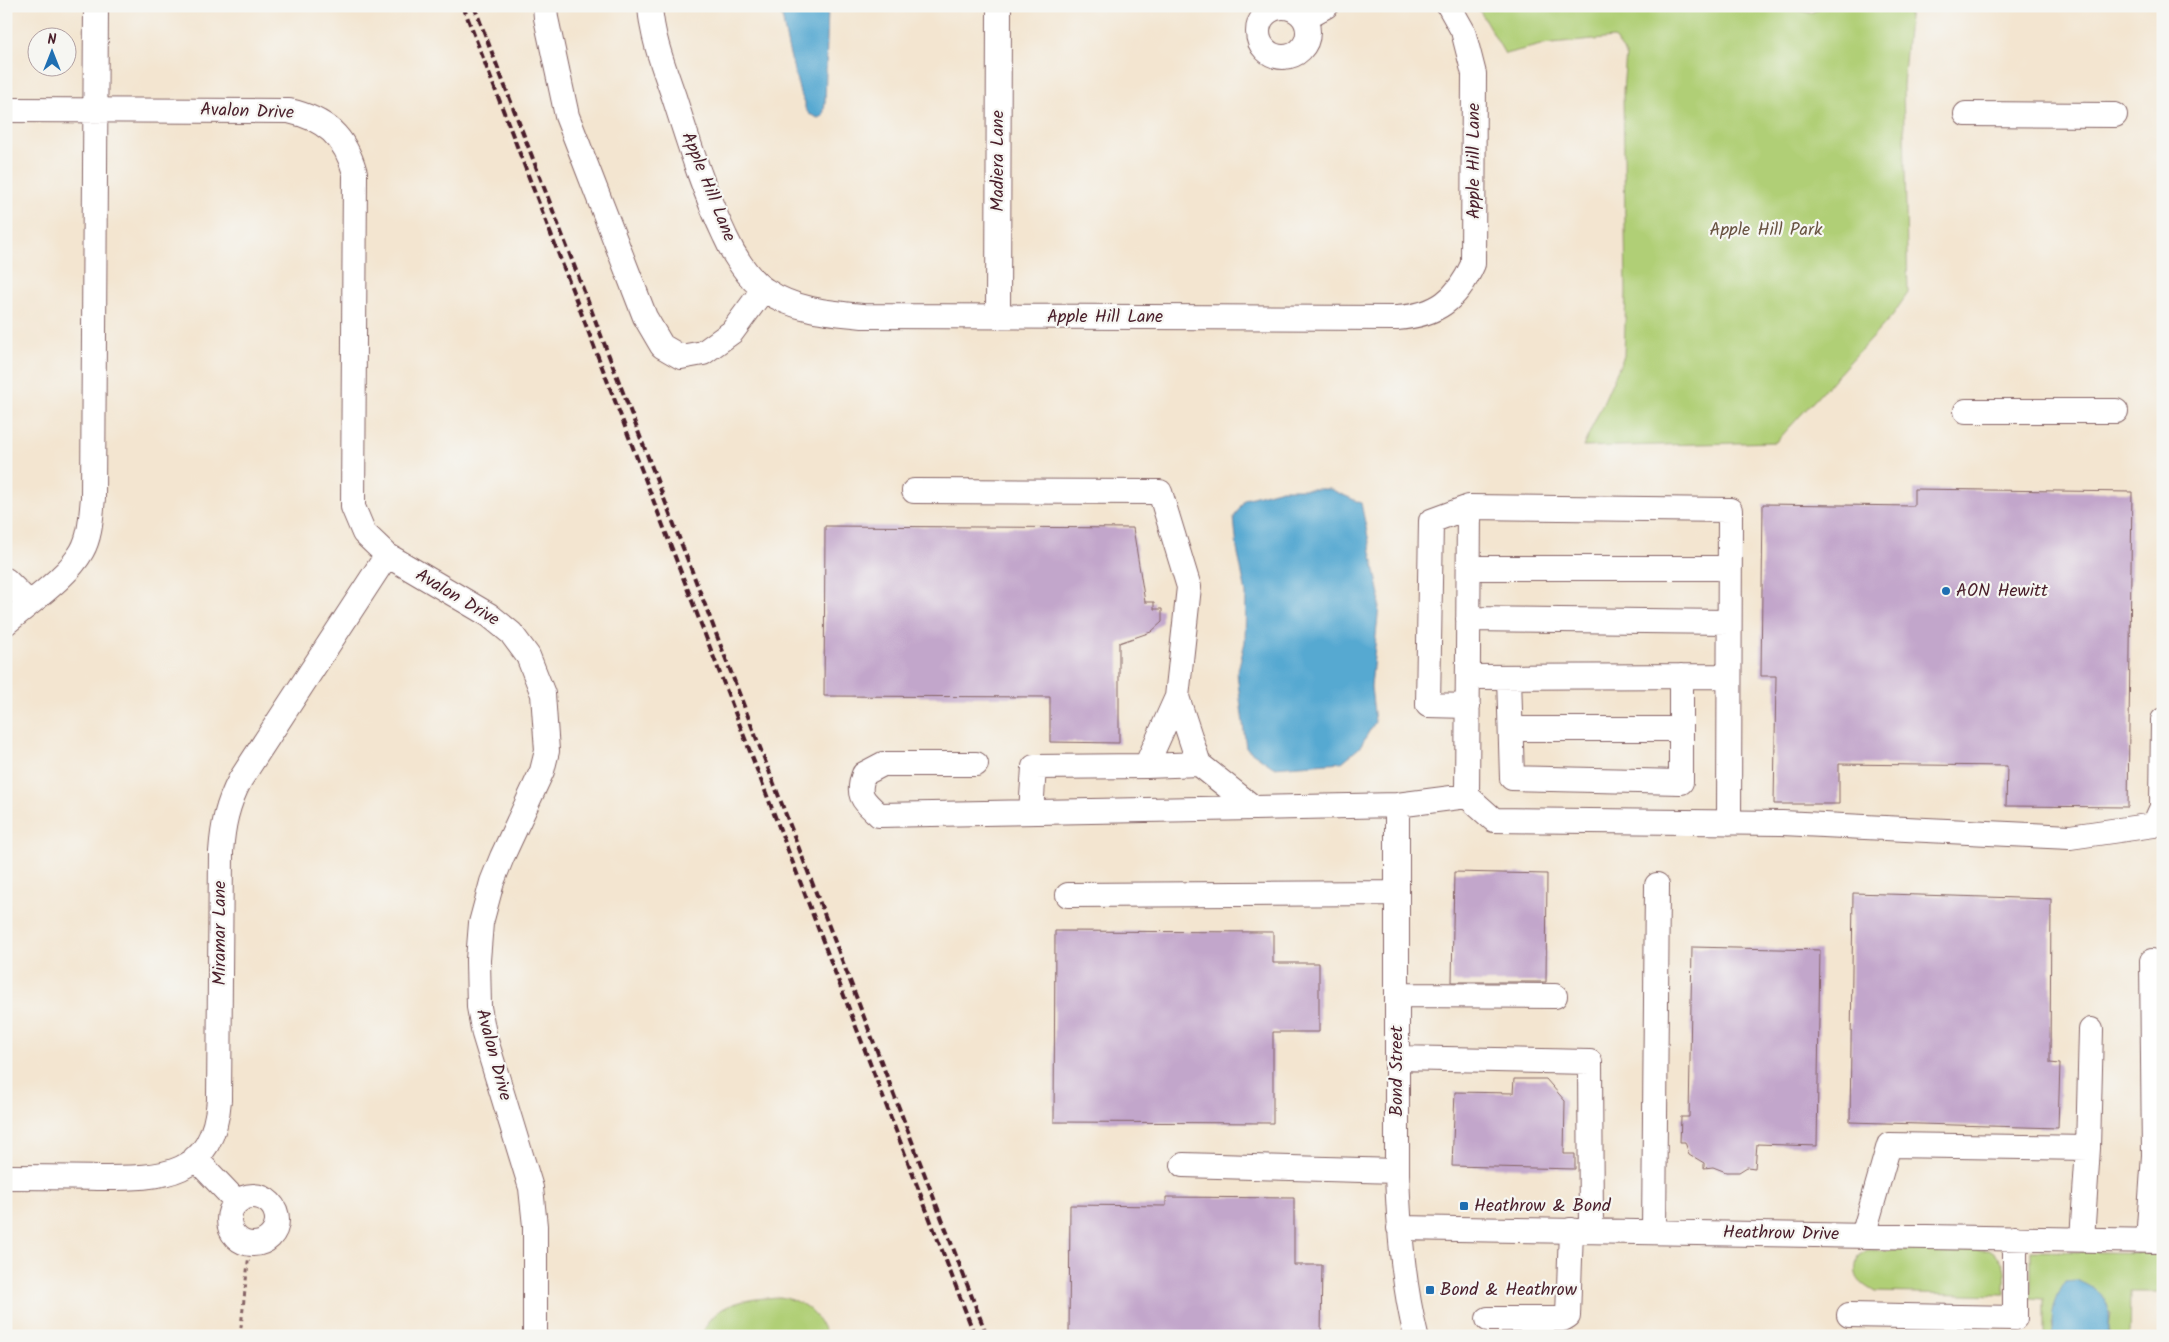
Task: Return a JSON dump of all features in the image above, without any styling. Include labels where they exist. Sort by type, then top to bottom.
[{"type":"street","points":[[6,622],[67,570],[83,550],[91,524],[93,498],[96,6]]},
{"type":"street","points":[[546,6],[546,18],[567,116],[645,317],[662,346],[681,357],[703,352],[732,332],[764,290]]},
{"type":"street","name":"Apple Hill Lane","points":[[650,6],[660,54],[692,152],[725,238],[749,275],[764,290],[780,299],[819,312],[863,316],[1397,318],[1414,317],[1438,308],[1451,299],[1465,281],[1472,264],[1474,74],[1463,31],[1449,6]]},
{"type":"street","name":"Madiera Lane","points":[[998,317],[999,6]]},
{"type":"street","points":[[1304,18],[1326,6]]},
{"type":"street","name":"Avalon Drive","points":[[6,110],[288,111],[306,115],[321,122],[334,132],[350,156],[354,173],[353,507],[364,533],[387,556],[489,615],[512,633],[528,656],[543,694],[547,751],[542,771],[492,882],[481,923],[478,960],[479,1007],[484,1034],[532,1188],[535,1226],[535,1336]]},
{"type":"street","points":[[1966,114],[2115,115]]},
{"type":"street","points":[[1966,411],[2116,411]]},
{"type":"street","points":[[914,491],[1160,492],[1188,587],[1177,697],[1146,766]]},
{"type":"street","points":[[1467,796],[1469,507]]},
{"type":"street","points":[[1468,706],[1428,706],[1432,521],[1469,507],[1730,510],[1728,823]]},
{"type":"street","name":"Miramar Lane","points":[[6,1177],[147,1178],[173,1172],[196,1158],[207,1146],[217,1121],[221,852],[224,820],[233,793],[240,780],[387,556]]},
{"type":"street","points":[[1469,568],[1729,568]]},
{"type":"street","points":[[6,580],[29,603]]},
{"type":"street","points":[[1468,619],[1729,622]]},
{"type":"street","points":[[1510,677],[1512,778],[1682,782],[1681,676]]},
{"type":"street","points":[[1468,677],[1729,676]]},
{"type":"street","points":[[1177,697],[1199,764],[1254,808]]},
{"type":"street","points":[[976,764],[883,764],[864,774],[859,788],[864,801],[879,815],[1397,805],[1467,796],[1494,820],[1782,823],[2070,837],[2154,825],[2162,807],[2163,720]]},
{"type":"street","points":[[1511,729],[1681,729]]},
{"type":"street","points":[[1031,812],[1034,767],[1199,764]]},
{"type":"street","name":"Bond Street","points":[[1397,805],[1397,1171],[1399,1228],[1409,1307],[1416,1336]]},
{"type":"street","points":[[1654,1232],[1657,885]]},
{"type":"street","points":[[1068,895],[1397,893]]},
{"type":"street","points":[[2152,961],[2158,1155],[2156,1241]]},
{"type":"street","points":[[1397,995],[1555,996]]},
{"type":"street","points":[[2082,1240],[2088,1148],[2091,1030]]},
{"type":"street","points":[[1397,1058],[1590,1062],[1581,1231],[1568,1316],[1563,1319],[1488,1319]]},
{"type":"street","points":[[1863,1236],[1889,1145],[2088,1148]]},
{"type":"street","points":[[196,1158],[237,1202]]},
{"type":"street","points":[[1183,1165],[1397,1171]]},
{"type":"street","points":[[252,1196],[260,1197],[273,1206],[278,1221],[272,1235],[266,1241],[250,1244],[242,1242],[231,1230],[229,1215],[237,1202],[252,1196]]},
{"type":"street","name":"Heathrow Drive","points":[[1399,1228],[2156,1241]]},
{"type":"street","points":[[1849,1315],[2015,1318],[2015,1238]]},
{"type":"path","points":[[240,1336],[250,1244]]},
{"type":"green space","name":"Apple Hill Park","points":[[1477,6],[1781,6],[1811,13],[1822,6],[1910,6],[1903,86],[1908,293],[1892,316],[1776,442],[1583,447],[1624,356],[1626,292],[1623,91],[1626,54],[1614,38],[1541,45],[1505,54]]},
{"type":"green space","points":[[1867,1250],[1989,1250],[2003,1264],[2005,1295],[1875,1292],[1864,1285],[1857,1278],[1856,1274],[1858,1256]]},
{"type":"green space","points":[[2031,1251],[2163,1253],[2163,1292],[2130,1292],[2129,1336],[2108,1336],[2111,1313],[2051,1323],[2053,1336],[2044,1336],[2044,1299],[2031,1298]]},
{"type":"green space","points":[[780,1297],[797,1302],[809,1309],[819,1320],[828,1336],[702,1336],[707,1324],[714,1315],[733,1304],[756,1299]]},
{"type":"water","points":[[780,6],[828,6],[825,104],[823,116],[818,118],[809,114],[805,108],[805,102],[800,93],[788,47]]},
{"type":"water","points":[[1282,489],[1330,489],[1361,503],[1380,595],[1371,687],[1375,722],[1359,748],[1342,762],[1273,767],[1246,748],[1237,674],[1245,642],[1246,593],[1237,549],[1234,517],[1245,499]]},
{"type":"water","points":[[2077,1280],[2095,1290],[2106,1301],[2109,1316],[2108,1336],[2053,1336],[2052,1321],[2058,1294],[2066,1281]]},
{"type":"building","name":"AON Hewitt","points":[[1914,489],[2132,492],[2128,807],[2006,806],[2007,766],[1839,764],[1839,804],[1774,804],[1776,676],[1761,676],[1763,504],[1914,506]]},
{"type":"building","points":[[825,526],[1133,528],[1145,602],[1154,602],[1154,609],[1162,609],[1162,622],[1151,632],[1119,643],[1119,743],[1050,742],[1050,697],[824,696]]},
{"type":"building","points":[[1454,872],[1547,874],[1546,982],[1452,982]]},
{"type":"building","points":[[1853,893],[2051,899],[2050,1063],[2060,1064],[2058,1128],[1850,1122]]},
{"type":"building","points":[[1055,931],[1273,932],[1273,963],[1319,963],[1319,1032],[1273,1032],[1273,1123],[1054,1122]]},
{"type":"building","points":[[1692,947],[1820,950],[1817,1146],[1757,1144],[1755,1168],[1747,1167],[1739,1172],[1726,1172],[1713,1167],[1704,1168],[1704,1163],[1689,1154],[1685,1142],[1680,1142],[1681,1117],[1689,1117]]},
{"type":"building","points":[[1514,1079],[1546,1079],[1565,1101],[1564,1154],[1575,1154],[1575,1169],[1452,1166],[1455,1092],[1513,1093]]},
{"type":"building","points":[[1166,1197],[1294,1198],[1294,1265],[1322,1265],[1321,1336],[1069,1336],[1070,1205],[1166,1206]]},
{"type":"railway","points":[[463,6],[975,1336]]},
{"type":"railway","points":[[474,6],[987,1336]]},
{"type":"place","name":"AON Hewitt","points":[[1946,591]]},
{"type":"place","name":"Heathrow & Bond","points":[[1464,1206]]},
{"type":"place","name":"Bond & Heathrow","points":[[1430,1290]]}]
